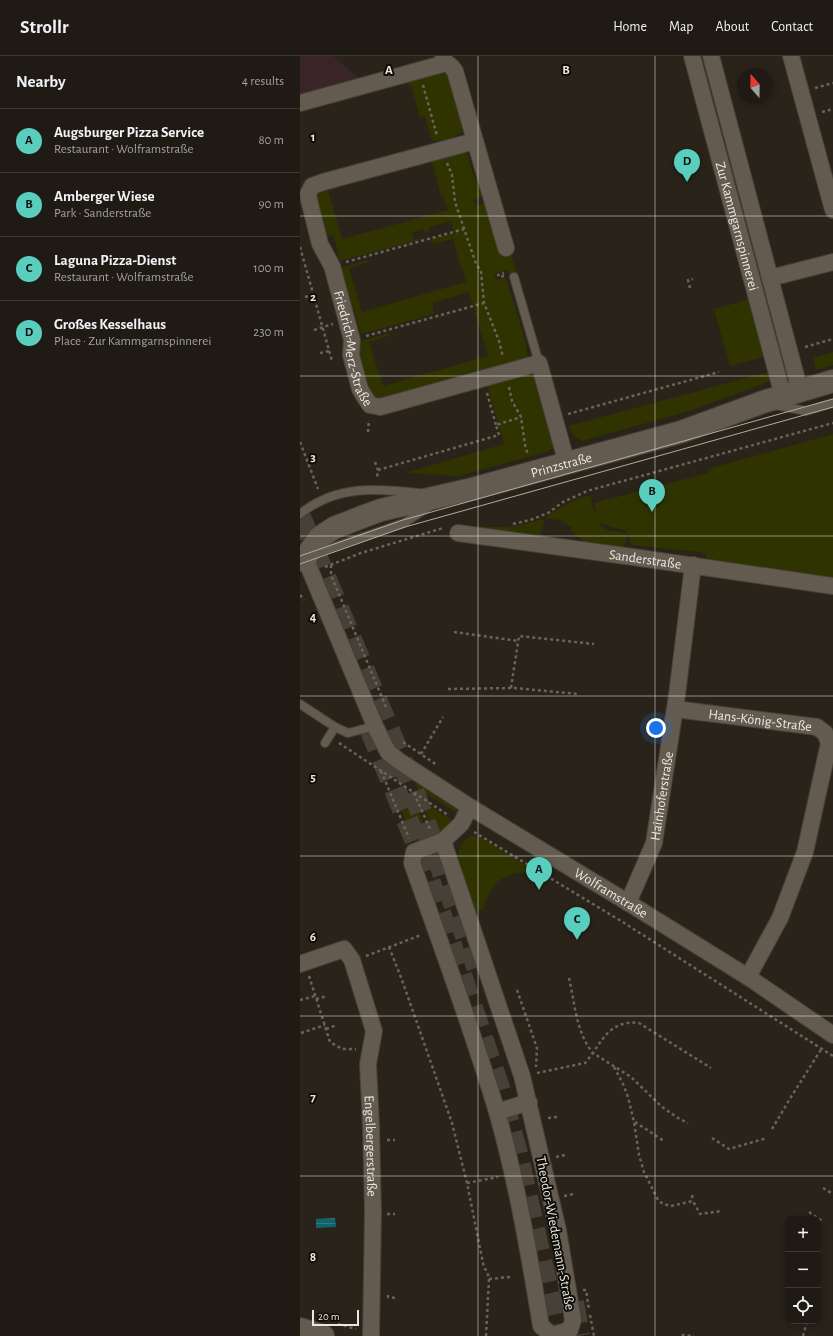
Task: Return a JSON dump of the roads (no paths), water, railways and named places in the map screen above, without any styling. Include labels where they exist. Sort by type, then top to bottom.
[{"type":"street","name":"Zur Kammgarnspinnerei","points":[[692,56],[792,393]]},
{"type":"street","name":"Zur Kammgarnspinnerei","points":[[711,56],[790,351],[792,393]]},
{"type":"street","points":[[791,56],[833,210]]},
{"type":"street","points":[[300,102],[419,71],[444,60],[455,71],[506,248]]},
{"type":"street","name":"Friedrich-Merz-Straße","points":[[475,141],[312,186],[308,194],[320,244],[332,266],[352,340],[351,355],[360,389],[370,405],[380,407],[539,364]]},
{"type":"street","points":[[770,278],[833,262]]},
{"type":"street","points":[[539,364],[567,464]]},
{"type":"street","name":"Prinzstraße","points":[[305,560],[320,537],[344,523],[381,510],[444,497],[681,432],[763,402],[833,381]]},
{"type":"street","name":"Sanderstraße","points":[[454,530],[833,586]]},
{"type":"street","points":[[305,560],[375,726]]},
{"type":"street","name":"Hainhoferstraße","points":[[628,903],[654,843],[675,709],[693,566]]},
{"type":"street","name":"Hans-König-Straße","points":[[675,709],[816,727],[825,733],[829,743],[805,852],[780,918],[748,977]]},
{"type":"street","name":"Wolframstraße","points":[[375,726],[388,752],[399,761],[470,807],[748,977],[832,1034]]},
{"type":"street","points":[[440,842],[461,824],[470,807]]},
{"type":"street","name":"Theodor-Wiedemann-Straße","points":[[440,842],[520,1068],[529,1102],[558,1230],[573,1314],[570,1330],[552,1335],[541,1326],[513,1173],[497,1112],[412,863],[414,852],[440,842]]},
{"type":"street","name":"Engelbergerstraße","points":[[302,963],[344,950],[352,960],[374,1031],[368,1064],[373,1213],[371,1335]]},
{"type":"street","points":[[497,1112],[529,1102]]},
{"type":"street","points":[[300,1329],[329,1330]]},
{"type":"lane","points":[[514,277],[539,364]]},
{"type":"lane","points":[[763,402],[806,411],[833,403]]},
{"type":"lane","points":[[300,514],[326,498],[355,490],[382,490],[444,497]]},
{"type":"lane","points":[[300,704],[335,727],[348,733],[375,726]]},
{"type":"lane","points":[[325,743],[335,727]]},
{"type":"lane","points":[[300,1333],[313,1336]]},
{"type":"water","points":[[335,1218],[336,1227],[316,1228],[316,1219]]},
{"type":"tunnel","points":[[300,517],[408,776],[478,969]]},
{"type":"tunnel","points":[[370,728],[417,844],[499,1088],[517,1153],[558,1336]]},
{"type":"tunnel","points":[[573,1302],[579,1336]]},
{"type":"tram line","points":[[300,556],[403,520],[833,399]]},
{"type":"tram line","points":[[300,564],[405,527],[833,407]]},
{"type":"place","name":"Großes Kesselhaus","points":[[687,182]]},
{"type":"place","name":"Amberger Wiese","points":[[652,512]]},
{"type":"place","name":"Augsburger Pizza Service","points":[[539,890]]},
{"type":"place","name":"Laguna Pizza-Dienst","points":[[577,940]]}]
